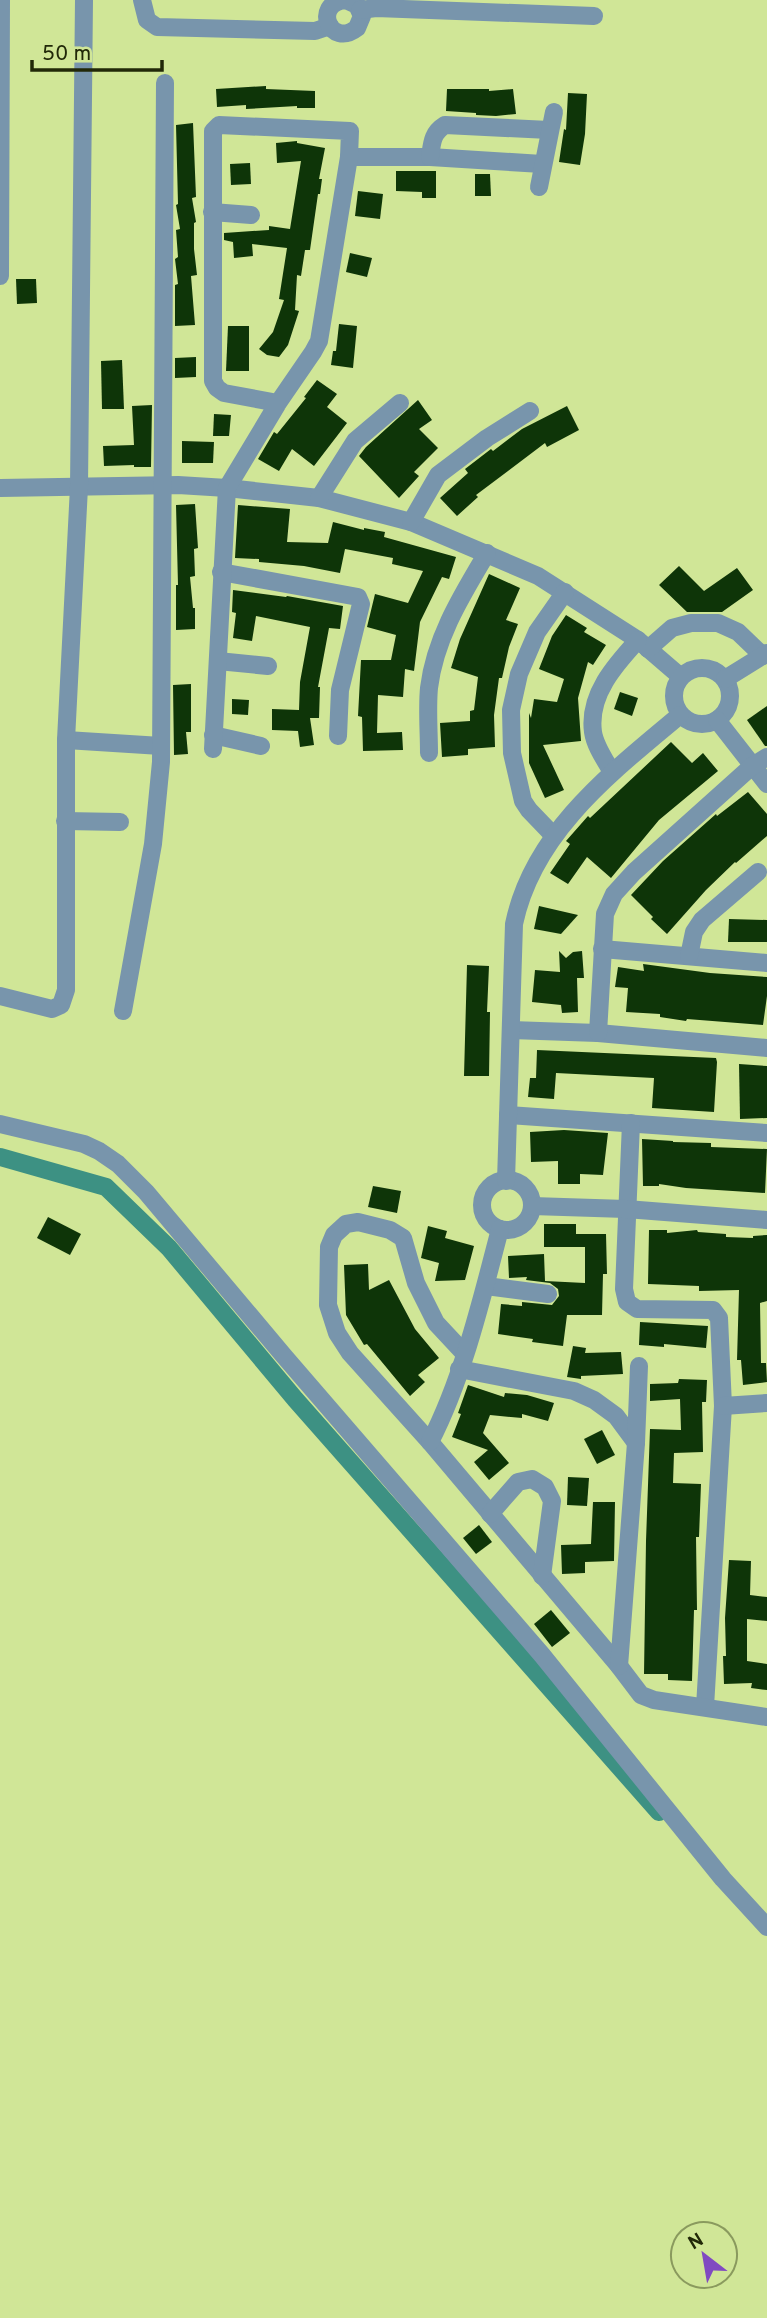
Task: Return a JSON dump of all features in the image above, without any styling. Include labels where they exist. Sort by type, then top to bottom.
[{"type":"street","points":[[0,276],[1,0]]},
{"type":"street","points":[[0,996],[52,1009],[61,1005],[65,990],[66,740],[79,487],[84,0]]},
{"type":"street","points":[[142,0],[147,20],[158,27],[315,31],[330,26]]},
{"type":"street","points":[[351,3],[361,22],[351,32],[337,33],[327,21],[328,11],[340,0],[376,8],[566,7],[594,16]]},
{"type":"street","points":[[123,1011],[153,844],[161,746],[165,83]]},
{"type":"street","points":[[539,187],[554,112]]},
{"type":"street","points":[[261,746],[213,742],[227,488],[318,341],[349,157],[350,131],[219,125],[213,131],[213,381],[224,393],[278,403]]},
{"type":"street","points":[[430,157],[433,138],[445,125],[549,130]]},
{"type":"street","points":[[349,157],[430,157],[542,164]]},
{"type":"street","points":[[212,212],[251,215]]},
{"type":"street","points":[[319,498],[355,441],[400,403]]},
{"type":"street","points":[[411,522],[438,475],[477,444],[530,411]]},
{"type":"street","points":[[0,488],[163,485],[227,488],[319,498],[411,522],[538,576],[643,645],[681,677]]},
{"type":"street","points":[[429,753],[432,670],[444,632],[487,554]]},
{"type":"street","points":[[221,572],[360,599],[340,690],[338,736]]},
{"type":"street","points":[[553,835],[523,800],[512,753],[510,710],[519,674],[537,632],[565,592]]},
{"type":"street","points":[[612,772],[593,733],[597,697],[610,673],[643,645],[672,628],[691,623],[718,623],[738,632],[765,654],[725,679]]},
{"type":"street","points":[[218,661],[268,666]]},
{"type":"street","points":[[698,668],[709,668],[725,679],[731,697],[729,706],[717,720],[698,724],[680,715],[674,696],[681,677],[698,668]]},
{"type":"street","points":[[506,1181],[514,924],[519,903],[528,879],[553,835],[612,772],[680,715]]},
{"type":"street","points":[[717,720],[751,767],[767,784]]},
{"type":"street","points":[[66,740],[161,746]]},
{"type":"street","points":[[598,1033],[605,914],[614,894],[634,872],[751,767],[767,757]]},
{"type":"street","points":[[65,821],[120,822]]},
{"type":"street","points":[[689,956],[694,932],[702,920],[758,872]]},
{"type":"street","points":[[602,949],[767,963]]},
{"type":"street","points":[[511,1030],[598,1033],[767,1048]]},
{"type":"street","points":[[508,1115],[767,1133]]},
{"type":"street","points":[[631,1123],[624,1289],[627,1302],[637,1310],[713,1310],[717,1313],[723,1406],[705,1707]]},
{"type":"street","points":[[0,1124],[84,1144],[118,1164],[146,1192],[542,1655],[723,1879],[767,1927]]},
{"type":"street","points":[[506,1181],[521,1185],[527,1191],[532,1206],[522,1226],[508,1230],[500,1229],[487,1219],[483,1203],[490,1188],[506,1181]]},
{"type":"street","points":[[532,1206],[626,1209],[767,1220]]},
{"type":"street","points":[[636,1443],[615,1416],[594,1400],[574,1391],[461,1361],[436,1322],[416,1283],[403,1238],[390,1230],[358,1222],[346,1224],[334,1236],[329,1247],[328,1305],[337,1333],[350,1353],[430,1442],[641,1695],[654,1700],[767,1717]]},
{"type":"street","points":[[430,1442],[444,1416],[486,1286],[500,1229]]},
{"type":"street","points":[[486,1286],[548,1294]]},
{"type":"street","points":[[619,1666],[636,1443],[639,1366]]},
{"type":"street","points":[[723,1406],[767,1402]]},
{"type":"street","points":[[491,1514],[518,1482],[532,1479],[545,1487],[552,1501],[542,1576]]},
{"type":"building","points":[[266,86],[266,89],[315,91],[315,108],[297,106],[246,109],[246,105],[217,107],[216,89]]},
{"type":"building","points":[[447,89],[513,89],[516,114],[496,116],[446,111]]},
{"type":"building","points":[[568,93],[587,94],[580,165],[559,162],[564,129],[566,130]]},
{"type":"building","points":[[193,123],[196,197],[192,198],[196,222],[194,249],[197,275],[191,276],[195,325],[175,326],[175,285],[178,284],[176,230],[180,229],[176,205],[176,125]]},
{"type":"building","points":[[297,141],[325,148],[310,250],[305,250],[301,276],[297,275],[295,310],[299,311],[288,345],[279,357],[267,355],[259,349],[273,332],[284,300],[279,299],[287,248],[252,244],[253,256],[234,258],[233,242],[224,240],[224,233],[269,230],[269,226],[290,229],[301,161],[277,163],[276,143]]},
{"type":"building","points":[[250,163],[251,184],[231,185],[230,164]]},
{"type":"building","points":[[396,171],[436,171],[436,198],[422,198],[422,192],[396,191]]},
{"type":"building","points":[[475,174],[490,174],[491,196],[475,196]]},
{"type":"building","points":[[358,191],[383,194],[380,219],[355,216]]},
{"type":"building","points":[[350,253],[372,258],[367,277],[346,272]]},
{"type":"building","points":[[16,279],[36,279],[37,303],[17,304]]},
{"type":"building","points":[[339,324],[357,326],[353,368],[331,365],[333,351],[336,351]]},
{"type":"building","points":[[228,326],[249,326],[249,371],[226,371]]},
{"type":"building","points":[[196,357],[196,377],[175,378],[175,358]]},
{"type":"building","points":[[122,360],[124,409],[102,409],[101,361]]},
{"type":"building","points":[[317,380],[337,394],[327,407],[347,423],[314,466],[292,449],[279,471],[258,459],[274,432],[277,434]]},
{"type":"building","points":[[418,400],[432,420],[419,429],[438,448],[414,472],[419,476],[399,498],[359,456]]},
{"type":"building","points":[[152,405],[151,467],[104,466],[103,446],[134,445],[132,406]]},
{"type":"building","points":[[567,406],[579,430],[547,447],[545,443],[476,495],[478,497],[457,516],[440,498],[468,473],[465,469],[491,449],[493,451],[522,429]]},
{"type":"building","points":[[214,414],[231,415],[229,436],[213,436]]},
{"type":"building","points":[[182,441],[214,442],[213,463],[182,463]]},
{"type":"building","points":[[195,504],[198,548],[194,549],[195,576],[190,577],[195,629],[176,630],[176,505]]},
{"type":"building","points":[[238,505],[290,509],[287,542],[328,543],[333,522],[385,532],[384,537],[456,557],[449,579],[442,577],[420,622],[414,671],[405,669],[403,697],[378,695],[377,733],[402,732],[403,750],[363,751],[362,717],[358,716],[361,660],[391,660],[396,635],[367,627],[375,594],[408,603],[423,571],[392,564],[393,558],[345,549],[340,573],[259,562],[259,559],[235,558]]},
{"type":"building","points":[[679,566],[704,591],[737,568],[753,590],[722,612],[687,612],[659,585]]},
{"type":"building","points":[[489,574],[520,588],[506,620],[518,624],[502,678],[499,678],[494,715],[495,747],[468,749],[468,755],[442,757],[440,723],[470,721],[470,711],[474,710],[478,677],[451,668],[460,639]]},
{"type":"building","points":[[233,590],[343,606],[340,629],[329,628],[318,687],[319,718],[310,718],[314,745],[300,747],[298,731],[272,730],[272,709],[299,710],[300,682],[310,627],[256,616],[252,641],[233,638],[236,613],[232,612]]},
{"type":"building","points":[[566,615],[587,628],[584,632],[606,645],[593,665],[588,662],[578,698],[581,741],[543,745],[564,790],[545,798],[529,763],[529,713],[531,718],[534,699],[557,702],[564,679],[539,669],[552,636]]},
{"type":"building","points":[[191,684],[191,732],[186,732],[188,754],[174,755],[173,685]]},
{"type":"building","points":[[620,692],[638,698],[632,716],[614,709]]},
{"type":"building","points":[[232,699],[249,700],[248,715],[232,714]]},
{"type":"building","points":[[767,706],[767,746],[765,746],[747,720]]},
{"type":"building","points":[[671,742],[692,763],[703,753],[718,771],[659,820],[611,878],[587,857],[568,884],[550,873],[570,844],[566,841],[588,816],[590,818]]},
{"type":"building","points":[[748,792],[767,814],[767,836],[706,890],[667,934],[631,895],[663,861],[716,814],[717,816]]},
{"type":"building","points":[[539,906],[578,915],[561,934],[534,929]]},
{"type":"building","points":[[729,919],[767,920],[767,942],[728,942]]},
{"type":"building","points":[[559,951],[566,958],[573,952],[582,951],[584,978],[577,978],[578,1012],[562,1013],[561,1005],[532,1002],[535,970],[560,972]]},
{"type":"building","points":[[643,964],[767,977],[763,1025],[686,1021],[660,1017],[660,1014],[626,1012],[628,988],[615,987],[618,967],[644,971]]},
{"type":"building","points":[[467,965],[489,966],[489,1076],[464,1076]]},
{"type":"building","points":[[537,1050],[716,1058],[714,1112],[652,1108],[654,1078],[556,1073],[554,1099],[528,1097],[530,1078],[536,1078]]},
{"type":"building","points":[[739,1064],[767,1066],[767,1118],[740,1119]]},
{"type":"building","points":[[564,1130],[608,1133],[603,1175],[580,1174],[580,1184],[558,1184],[558,1161],[531,1162],[530,1132]]},
{"type":"building","points":[[642,1139],[711,1143],[711,1147],[767,1149],[765,1193],[659,1184],[643,1186]]},
{"type":"building","points":[[373,1186],[401,1191],[397,1213],[368,1207]]},
{"type":"building","points":[[48,1217],[81,1234],[70,1255],[37,1238]]},
{"type":"building","points":[[544,1224],[576,1224],[576,1234],[606,1234],[607,1274],[603,1274],[602,1315],[567,1315],[563,1346],[498,1334],[501,1304],[522,1306],[522,1302],[552,1305],[559,1296],[558,1289],[550,1283],[526,1280],[527,1277],[509,1278],[508,1256],[544,1254],[545,1281],[585,1283],[585,1247],[544,1247]]},
{"type":"building","points":[[428,1226],[447,1231],[445,1238],[474,1246],[465,1280],[435,1281],[439,1263],[421,1258]]},
{"type":"building","points":[[649,1230],[667,1230],[667,1233],[697,1230],[726,1234],[726,1237],[753,1238],[767,1235],[767,1301],[760,1303],[761,1363],[766,1363],[767,1382],[743,1385],[741,1360],[737,1360],[739,1290],[699,1291],[699,1286],[648,1284]]},
{"type":"building","points":[[368,1264],[369,1290],[389,1280],[415,1329],[439,1358],[418,1375],[425,1382],[410,1396],[367,1344],[364,1345],[346,1315],[344,1265]]},
{"type":"building","points":[[640,1322],[708,1326],[706,1348],[664,1344],[664,1347],[639,1345]]},
{"type":"building","points":[[573,1346],[586,1348],[585,1353],[621,1352],[623,1374],[581,1376],[581,1379],[567,1377]]},
{"type":"building","points":[[679,1379],[707,1380],[706,1402],[702,1402],[703,1452],[674,1453],[673,1483],[701,1484],[699,1537],[696,1537],[697,1610],[694,1610],[692,1681],[668,1680],[668,1674],[644,1674],[650,1429],[681,1430],[680,1399],[650,1401],[650,1384],[678,1383]]},
{"type":"building","points":[[468,1385],[504,1397],[505,1393],[527,1395],[554,1403],[548,1421],[522,1414],[522,1418],[490,1415],[483,1433],[509,1463],[489,1480],[474,1462],[488,1450],[452,1437]]},
{"type":"building","points":[[602,1430],[615,1455],[597,1464],[584,1439]]},
{"type":"building","points":[[568,1477],[589,1478],[587,1506],[567,1505]]},
{"type":"building","points":[[593,1502],[615,1502],[614,1561],[585,1562],[585,1573],[562,1574],[561,1545],[591,1544]]},
{"type":"building","points":[[479,1525],[492,1542],[476,1554],[463,1538]]},
{"type":"building","points":[[729,1560],[751,1561],[750,1595],[767,1597],[767,1621],[747,1619],[747,1661],[767,1664],[767,1690],[751,1688],[752,1683],[724,1684],[723,1656],[726,1656],[725,1618]]},
{"type":"building","points":[[551,1610],[570,1633],[552,1647],[534,1624]]},
{"type":"waterway","points":[[0,1157],[106,1187],[169,1248],[295,1399],[659,1812]]}]
